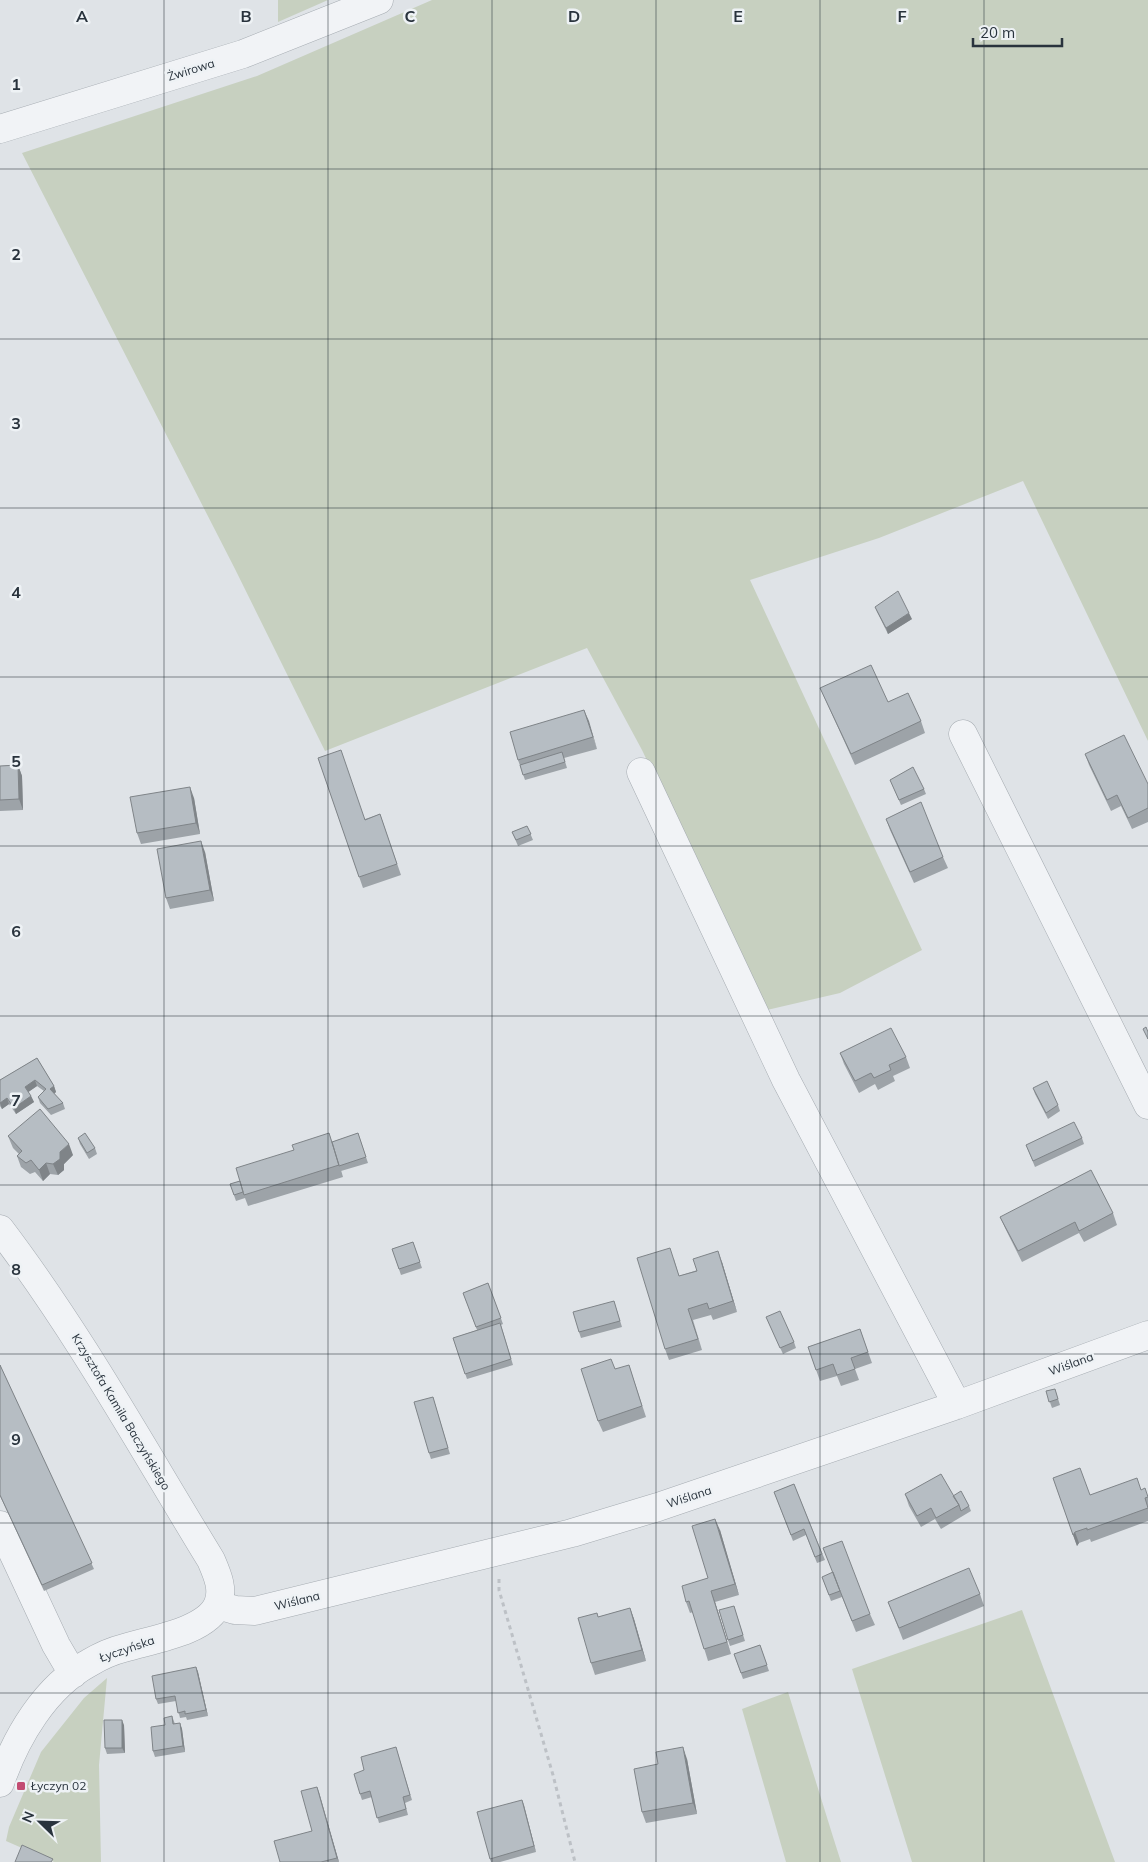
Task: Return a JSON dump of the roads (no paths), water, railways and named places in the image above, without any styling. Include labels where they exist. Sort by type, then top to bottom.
[{"type":"street","name":"Żwirowa","points":[[0,129],[243,54],[379,0]]},
{"type":"street","points":[[963,734],[1148,1105]]},
{"type":"street","points":[[641,772],[786,1080],[957,1405]]},
{"type":"street","name":"Krzysztofa Kamila Baczyńskiego","points":[[0,1229],[42,1285],[211,1560],[218,1576],[220,1591],[218,1605]]},
{"type":"street","name":"Wiślana","points":[[218,1605],[235,1610],[255,1611],[572,1532],[658,1507],[957,1405],[1148,1335]]},
{"type":"street","points":[[0,1525],[56,1644],[73,1674]]},
{"type":"street","name":"Łyczyńska","points":[[0,1783],[20,1738],[39,1708],[73,1674],[88,1663],[122,1648],[181,1632],[198,1625],[218,1605]]},
{"type":"place","name":"Łyczyn 02","points":[[21,1786]]}]
